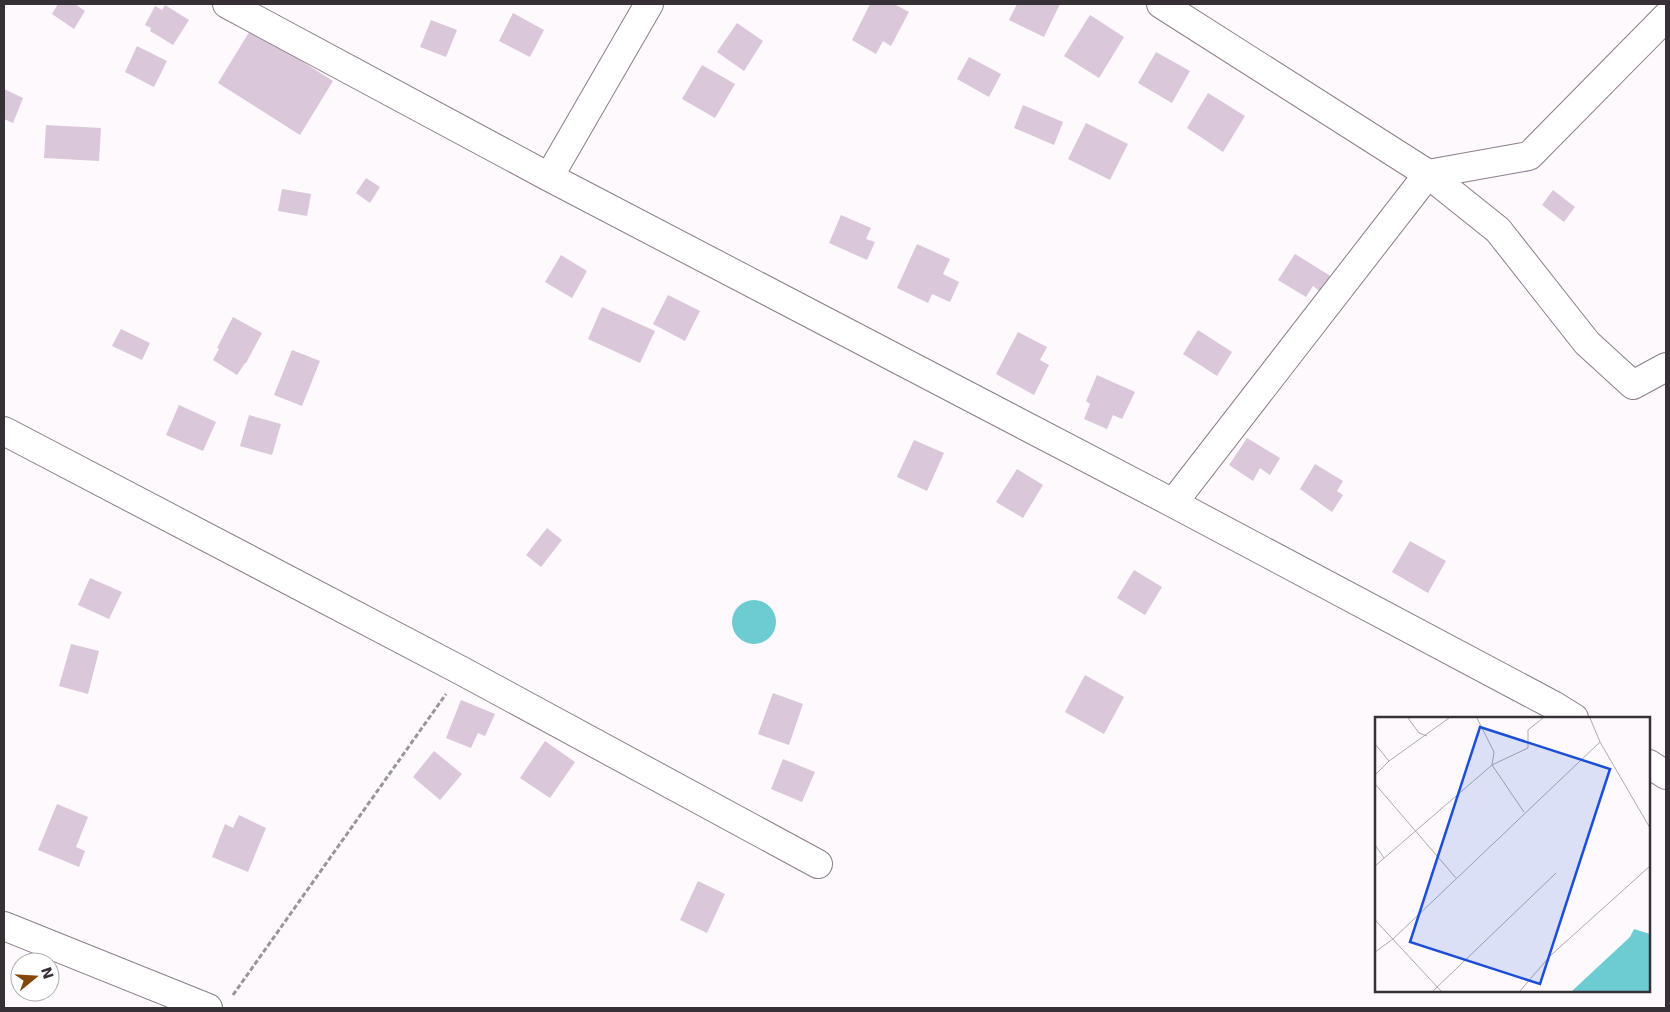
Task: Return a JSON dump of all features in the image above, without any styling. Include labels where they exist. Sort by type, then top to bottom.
[{"type":"street","points":[[227,4],[549,177],[1173,503],[1544,700],[1572,717]]},
{"type":"street","points":[[549,177],[649,4]]},
{"type":"street","points":[[1161,4],[1428,174],[1498,230],[1587,343],[1632,385],[1666,367]]},
{"type":"street","points":[[1173,503],[1428,174],[1528,156],[1666,17]]},
{"type":"street","points":[[4,431],[462,671],[818,864]]},
{"type":"street","points":[[1650,765],[1666,775]]},
{"type":"street","points":[[4,926],[218,1004]]},
{"type":"path","points":[[218,1004],[462,671]]},
{"type":"water","points":[[758,600],[770,606],[775,613],[775,631],[770,638],[763,643],[750,644],[742,641],[735,634],[732,618],[735,610],[742,603]]},
{"type":"building","points":[[58,4],[75,4],[85,11],[74,29],[52,14]]},
{"type":"building","points":[[870,4],[894,4],[909,12],[891,46],[883,41],[876,54],[852,40]]},
{"type":"building","points":[[1017,4],[1060,4],[1044,37],[1009,20]]},
{"type":"building","points":[[165,5],[189,20],[173,45],[150,31],[151,28],[145,25],[155,6],[162,10]]},
{"type":"building","points":[[513,13],[544,30],[530,57],[499,41]]},
{"type":"building","points":[[1090,15],[1124,37],[1099,78],[1064,56]]},
{"type":"building","points":[[431,20],[457,30],[446,57],[420,47]]},
{"type":"building","points":[[737,23],[763,41],[744,71],[717,52]]},
{"type":"building","points":[[251,29],[333,81],[300,135],[218,83]]},
{"type":"building","points":[[137,46],[167,61],[154,87],[125,72]]},
{"type":"building","points":[[1156,52],[1190,71],[1172,103],[1138,83]]},
{"type":"building","points":[[969,57],[1001,74],[989,97],[957,79]]},
{"type":"building","points":[[702,65],[735,84],[715,118],[682,99]]},
{"type":"building","points":[[4,89],[23,98],[13,123],[4,119]]},
{"type":"building","points":[[1208,93],[1245,116],[1223,152],[1187,128]]},
{"type":"building","points":[[1023,105],[1063,122],[1054,145],[1014,128]]},
{"type":"building","points":[[1086,123],[1128,144],[1110,180],[1068,159]]},
{"type":"building","points":[[46,125],[101,128],[99,161],[44,158]]},
{"type":"building","points":[[366,178],[380,187],[370,203],[356,193]]},
{"type":"building","points":[[282,189],[311,194],[307,216],[278,211]]},
{"type":"building","points":[[1553,190],[1575,207],[1564,222],[1542,205]]},
{"type":"building","points":[[841,215],[871,228],[866,239],[875,242],[867,260],[829,243]]},
{"type":"building","points":[[917,244],[950,259],[943,274],[959,282],[950,302],[932,294],[928,303],[897,288]]},
{"type":"building","points":[[1295,254],[1332,277],[1322,293],[1313,286],[1306,297],[1278,280]]},
{"type":"building","points":[[561,255],[587,271],[572,298],[545,282]]},
{"type":"building","points":[[668,295],[700,311],[685,341],[653,324]]},
{"type":"building","points":[[602,307],[655,331],[640,363],[588,339]]},
{"type":"building","points":[[233,317],[262,333],[246,363],[237,375],[213,360]]},
{"type":"building","points":[[121,329],[150,343],[142,360],[112,346]]},
{"type":"building","points":[[1198,330],[1232,352],[1217,376],[1183,354]]},
{"type":"building","points":[[1018,332],[1047,347],[1040,360],[1049,365],[1034,395],[996,374]]},
{"type":"building","points":[[292,350],[320,361],[302,406],[274,395]]},
{"type":"building","points":[[1097,375],[1135,392],[1122,419],[1113,415],[1107,429],[1084,419],[1090,404],[1086,401]]},
{"type":"building","points":[[179,405],[216,422],[203,451],[166,435]]},
{"type":"building","points":[[249,415],[281,424],[272,455],[240,446]]},
{"type":"building","points":[[1247,438],[1280,458],[1270,475],[1260,468],[1253,481],[1229,465]]},
{"type":"building","points":[[914,440],[944,453],[927,491],[897,477]]},
{"type":"building","points":[[1315,464],[1343,481],[1337,491],[1343,495],[1332,512],[1300,489]]},
{"type":"building","points":[[1017,469],[1043,485],[1023,518],[996,502]]},
{"type":"building","points":[[547,528],[562,540],[541,567],[526,555]]},
{"type":"building","points":[[1410,541],[1446,561],[1428,593],[1392,572]]},
{"type":"building","points":[[1134,570],[1162,587],[1145,615],[1117,598]]},
{"type":"building","points":[[90,578],[122,592],[109,619],[78,605]]},
{"type":"building","points":[[71,644],[99,651],[88,694],[59,686]]},
{"type":"building","points":[[1085,675],[1124,697],[1104,734],[1065,712]]},
{"type":"building","points":[[773,693],[803,704],[789,745],[758,734]]},
{"type":"building","points":[[461,700],[495,714],[485,736],[478,733],[471,748],[446,738]]},
{"type":"building","points":[[545,741],[575,762],[550,798],[520,778]]},
{"type":"building","points":[[434,751],[462,774],[440,800],[413,777]]},
{"type":"building","points":[[783,759],[815,772],[802,802],[771,789]]},
{"type":"building","points":[[57,804],[88,817],[76,847],[85,851],[79,867],[38,850]]},
{"type":"building","points":[[239,815],[266,828],[248,872],[212,857],[225,824],[233,828]]},
{"type":"building","points":[[698,881],[725,894],[707,933],[680,920]]}]
